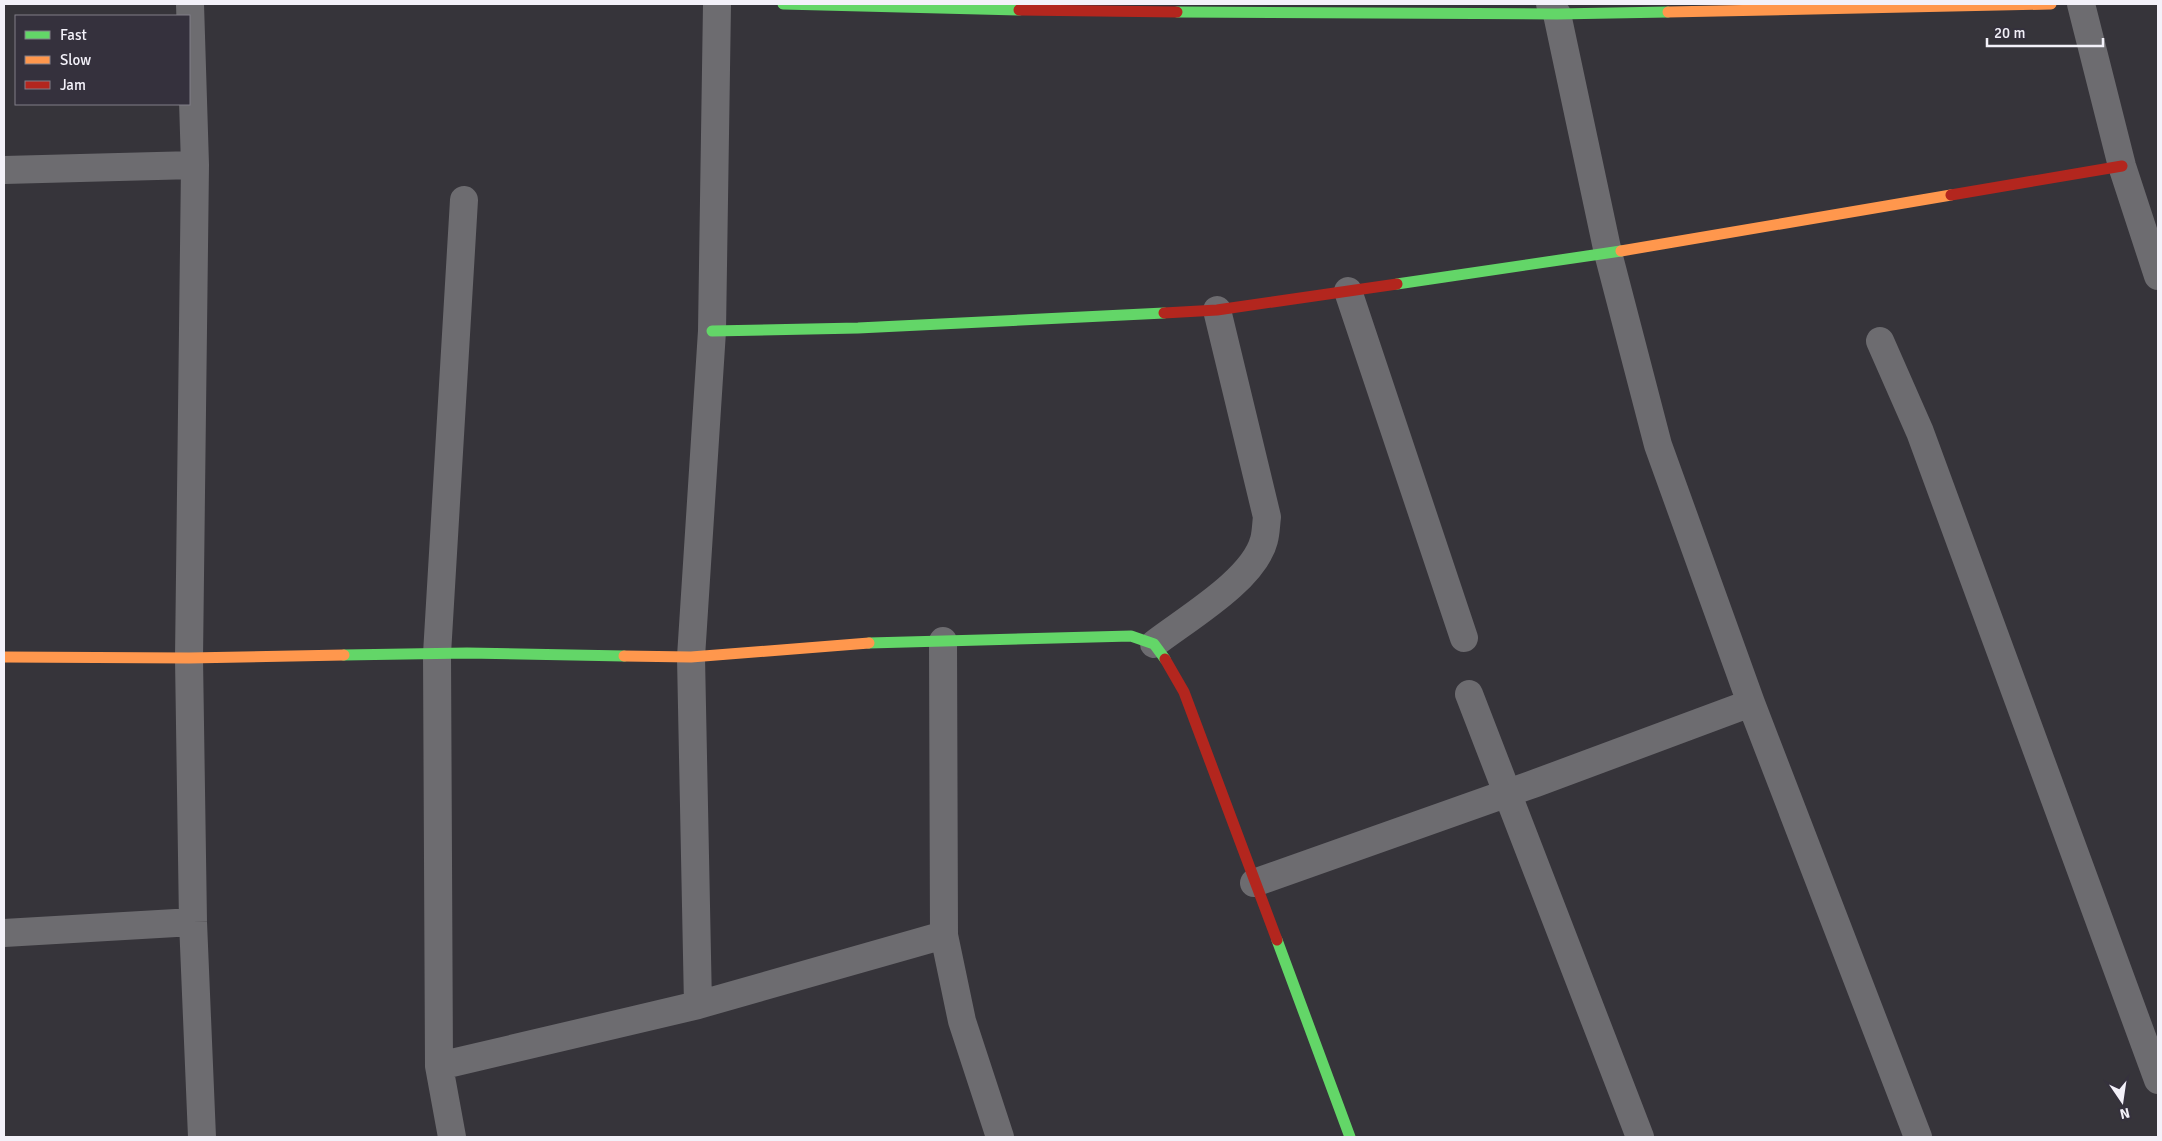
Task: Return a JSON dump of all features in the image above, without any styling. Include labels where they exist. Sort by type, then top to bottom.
[{"type":"street","points":[[190,4],[195,165],[190,658],[193,922],[202,1137]]},
{"type":"street","points":[[698,1005],[691,657],[712,331],[717,4]]},
{"type":"street","points":[[783,4],[1052,11],[1553,9],[2051,4]]},
{"type":"street","points":[[2081,4],[2122,166],[2157,269]]},
{"type":"street","points":[[1553,9],[1608,253],[1658,444],[1751,703],[1918,1137]]},
{"type":"street","points":[[4,170],[195,165]]},
{"type":"street","points":[[712,331],[858,328],[1217,310],[1608,253],[2122,166]]},
{"type":"street","points":[[452,1137],[438,1066],[437,654],[464,200]]},
{"type":"street","points":[[1348,291],[1464,638]]},
{"type":"street","points":[[1154,644],[1238,580],[1255,559],[1264,541],[1267,517],[1217,310]]},
{"type":"street","points":[[1880,341],[1920,432],[2158,1080]]},
{"type":"street","points":[[4,657],[190,658],[437,654],[691,657],[869,643],[1131,636],[1154,644],[1169,664],[1184,692],[1350,1137]]},
{"type":"street","points":[[943,641],[944,935],[962,1021],[1000,1137]]},
{"type":"street","points":[[1469,694],[1640,1137]]},
{"type":"street","points":[[1254,883],[1508,793],[1751,703]]},
{"type":"street","points":[[4,933],[193,922]]},
{"type":"street","points":[[438,1066],[698,1005],[944,935]]},
{"type":"traffic: fast","points":[[783,4],[1019,10]]},
{"type":"traffic: fast","points":[[1177,12],[1557,14],[1668,12]]},
{"type":"traffic: fast","points":[[1397,284],[1621,251]]},
{"type":"traffic: fast","points":[[712,331],[858,328],[1164,313]]},
{"type":"traffic: fast","points":[[869,643],[1131,636],[1154,644],[1165,659]]},
{"type":"traffic: fast","points":[[344,655],[467,653],[624,656]]},
{"type":"traffic: fast","points":[[1277,940],[1350,1137]]},
{"type":"traffic: slow","points":[[1668,12],[2051,4]]},
{"type":"traffic: slow","points":[[1621,251],[1951,195]]},
{"type":"traffic: slow","points":[[624,656],[691,657],[869,643]]},
{"type":"traffic: slow","points":[[4,657],[189,658],[344,655]]},
{"type":"traffic: jam","points":[[1019,10],[1177,12]]},
{"type":"traffic: jam","points":[[1951,195],[2122,166]]},
{"type":"traffic: jam","points":[[1164,313],[1217,310],[1397,284]]},
{"type":"traffic: jam","points":[[1165,659],[1184,692],[1277,940]]}]
